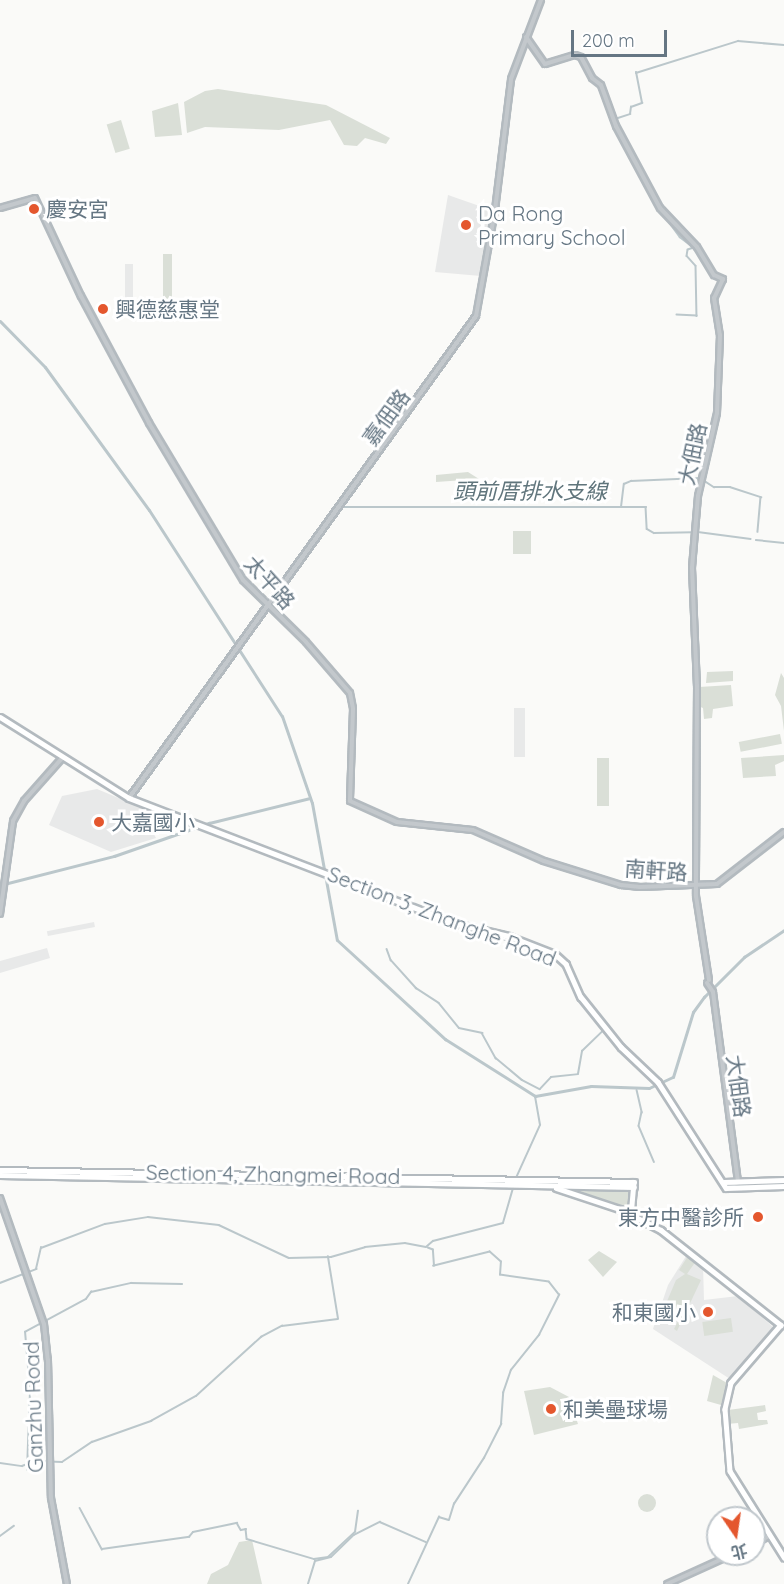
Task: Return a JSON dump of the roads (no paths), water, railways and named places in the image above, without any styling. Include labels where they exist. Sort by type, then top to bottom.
[{"type":"main road","name":"Section 3, Zhanghe Road","points":[[0,717],[129,798],[325,871],[454,923],[509,936],[555,954],[566,964],[580,997],[621,1047],[658,1082],[725,1185]]},
{"type":"main road","name":"Section 4, Zhangmei Road","points":[[0,1170],[461,1179],[546,1184]]},
{"type":"main road","name":"Section 4, Zhangmei Road","points":[[0,1175],[396,1178]]},
{"type":"main road","points":[[725,1185],[738,1182],[784,1180]]},
{"type":"main road","points":[[546,1184],[634,1184]]},
{"type":"main road","points":[[546,1184],[631,1214],[690,1249],[782,1327],[731,1383],[725,1409],[730,1471],[784,1557]]},
{"type":"main road","points":[[553,1187],[634,1184]]},
{"type":"main road","points":[[631,1214],[634,1184]]},
{"type":"main road","points":[[725,1185],[784,1186]]},
{"type":"street","name":"嘉佃路","points":[[129,798],[476,316],[495,210],[511,79],[541,0]]},
{"type":"street","name":"大佃路","points":[[526,37],[545,64],[575,55],[581,57],[592,78],[601,85],[616,126],[660,208],[697,247],[714,275],[723,279],[714,298],[720,335],[717,413],[698,496],[692,568],[697,686],[696,888],[738,1182]]},
{"type":"street","name":"太平路","points":[[0,208],[35,198],[81,296],[149,423],[243,579],[270,604],[350,693],[353,709],[350,801],[397,822],[473,830],[514,848]]},
{"type":"street","points":[[0,914],[9,836],[18,808],[63,757]]},
{"type":"street","name":"南軒路","points":[[514,848],[621,885],[696,888],[726,879],[784,832]]},
{"type":"street","name":"Ganzhu Road","points":[[0,1198],[44,1324],[51,1498],[67,1584]]},
{"type":"street","points":[[667,1584],[707,1566]]},
{"type":"waterway","points":[[615,119],[630,114],[631,107],[642,103],[636,73],[738,41],[784,45]]},
{"type":"waterway","points":[[654,192],[660,203]]},
{"type":"waterway","points":[[659,208],[680,237],[694,248],[688,250],[687,256],[696,266],[697,316],[677,315]]},
{"type":"waterway","points":[[0,321],[45,367],[149,510],[282,716],[312,803],[337,940],[445,1039],[535,1096],[591,1086],[649,1088],[673,1077],[693,1012],[704,997],[744,957],[784,930]]},
{"type":"waterway","points":[[621,507],[624,484],[631,481],[700,478],[714,487],[730,487],[761,497],[758,532]]},
{"type":"waterway","name":"頭前厝排水支線","points":[[344,507],[646,507],[647,529],[654,533],[693,532]]},
{"type":"waterway","name":"頭前厝排水支線","points":[[698,532],[751,539]]},
{"type":"waterway","name":"頭前厝排水支線","points":[[756,540],[784,543]]},
{"type":"waterway","points":[[0,885],[114,856],[209,823],[310,798]]},
{"type":"waterway","points":[[387,949],[391,960],[416,988],[439,1003],[459,1028],[482,1033],[496,1058],[522,1080],[540,1089],[551,1077],[578,1074],[582,1051],[605,1029]]},
{"type":"waterway","points":[[637,1090],[642,1112],[639,1126],[654,1162]]},
{"type":"waterway","points":[[516,1178],[540,1125],[535,1096]]},
{"type":"waterway","points":[[0,1283],[36,1269],[41,1248],[105,1224],[148,1217],[219,1225],[289,1258],[331,1257],[365,1247],[405,1243],[426,1247],[433,1241],[503,1223],[514,1185]]},
{"type":"waterway","points":[[408,1584],[439,1517],[449,1520],[454,1504],[484,1458],[501,1424],[503,1393],[511,1370],[539,1335],[559,1295],[549,1282],[500,1275],[501,1262],[490,1252],[434,1266],[433,1250],[428,1248]]},
{"type":"waterway","points":[[0,1463],[22,1466],[36,1461],[62,1462],[92,1442],[151,1421],[196,1396],[261,1337],[282,1326],[338,1319],[328,1257]]},
{"type":"waterway","points":[[27,1470],[30,1391],[25,1332],[86,1299],[91,1292],[131,1283],[182,1284]]},
{"type":"waterway","points":[[80,1508],[102,1549],[189,1537],[193,1532],[237,1523],[241,1530],[246,1529],[247,1539],[314,1559],[328,1557],[355,1532],[358,1511]]},
{"type":"waterway","points":[[308,1584],[315,1561],[331,1557],[354,1535],[380,1522],[426,1542]]},
{"type":"waterway","points":[[0,1536],[14,1526]]},
{"type":"place","name":"慶安宮","points":[[34,209]]},
{"type":"place","name":"Da Rong Primary School","points":[[466,225]]},
{"type":"place","name":"興德慈惠堂","points":[[103,309]]},
{"type":"place","name":"大嘉國小","points":[[99,822]]},
{"type":"place","name":"東方中醫診所","points":[[758,1217]]},
{"type":"place","name":"和東國小","points":[[708,1312]]},
{"type":"place","name":"和美壘球場","points":[[551,1409]]}]
